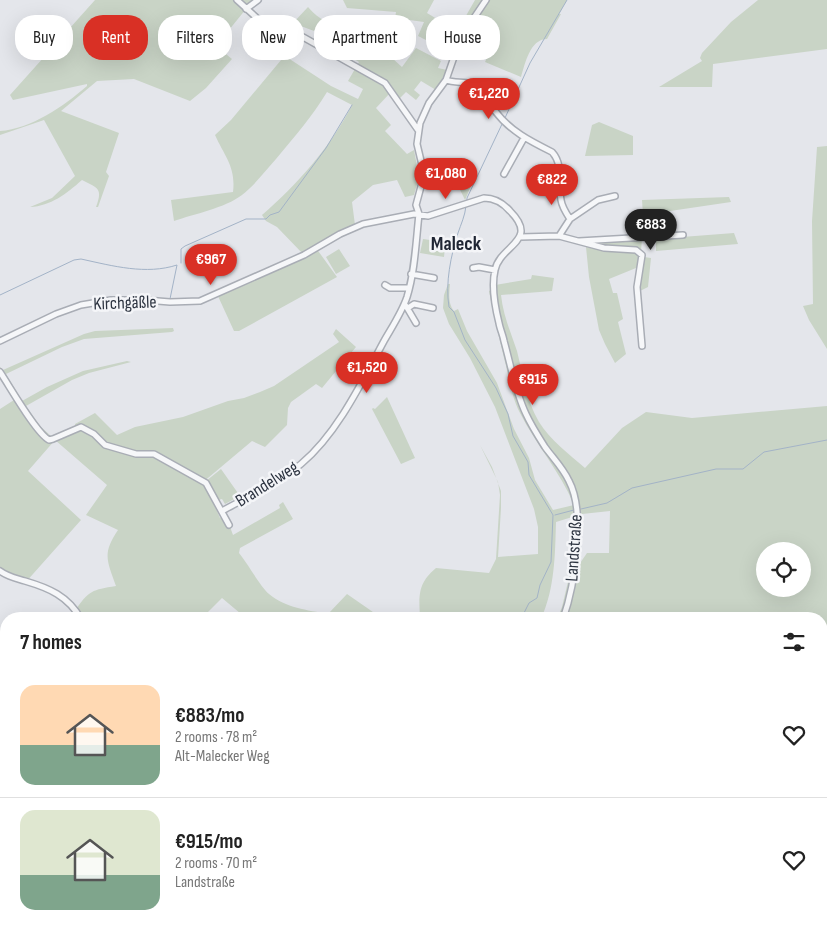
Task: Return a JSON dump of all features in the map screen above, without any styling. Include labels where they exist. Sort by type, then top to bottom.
[{"type":"street","points":[[237,0],[258,19],[303,37],[384,83],[418,130]]},
{"type":"street","points":[[246,9],[258,0]]},
{"type":"street","points":[[473,268],[479,267],[495,270],[502,256],[520,237],[521,228],[512,212],[498,201],[490,198],[474,200],[435,214],[423,216],[419,214],[416,206],[423,172],[417,144],[418,130],[430,103],[446,80],[461,37],[486,0]]},
{"type":"street","points":[[446,80],[466,83],[480,89],[494,111],[506,124],[524,138],[552,152],[559,169],[561,199],[570,219]]},
{"type":"street","points":[[504,174],[524,138]]},
{"type":"street","points":[[559,236],[570,219],[598,200],[615,196]]},
{"type":"street","name":"Brandelweg","points":[[222,511],[268,487],[302,463],[323,441],[362,383],[405,302],[412,274],[419,214]]},
{"type":"street","name":"Kirchgäßle","points":[[0,341],[56,314],[81,305],[111,300],[170,302],[200,300],[304,255],[352,228],[378,220],[419,214]]},
{"type":"street","points":[[578,242],[582,240],[600,241],[617,238],[683,235]]},
{"type":"street","points":[[520,237],[559,236],[604,248],[636,250],[642,255],[637,287],[642,346]]},
{"type":"street","name":"Landstraße","points":[[495,270],[494,296],[496,310],[517,393],[535,432],[570,482],[576,502],[577,532],[574,567],[565,612]]},
{"type":"street","points":[[412,274],[434,278]]},
{"type":"street","points":[[385,285],[390,288],[409,288]]},
{"type":"street","points":[[405,302],[416,323]]},
{"type":"street","points":[[408,308],[414,304],[433,308]]},
{"type":"street","name":"Brandelweg","points":[[0,372],[35,426],[46,438],[49,440],[53,439],[81,427],[94,434],[105,445],[136,454],[154,454],[206,483],[229,526]]},
{"type":"street","points":[[0,571],[13,579],[24,581],[64,597],[72,604],[77,612]]},
{"type":"green space","points":[[95,0],[258,0],[246,9],[232,26],[232,15],[158,15],[158,60],[231,60],[206,88],[190,101],[134,79],[97,81],[61,111],[119,133],[106,172],[109,176],[98,207],[96,207],[99,196],[98,189],[82,180],[51,202],[30,207],[52,198],[75,176],[44,120],[0,135],[0,131],[23,126],[35,121],[58,108],[87,86],[87,84],[13,100],[10,95],[41,60],[73,60],[73,25]]},
{"type":"green space","points":[[343,0],[434,0],[427,13],[430,15],[426,15],[426,40],[418,36],[424,22],[416,21],[416,15],[396,15],[396,12],[347,8]]},
{"type":"green space","points":[[475,0],[567,0],[547,39],[536,43],[529,53],[521,77],[485,62],[486,60],[500,60],[500,15],[466,15]]},
{"type":"green space","points":[[758,0],[827,0],[827,49],[713,64],[712,87],[659,87],[702,61],[700,58],[702,53],[731,22]]},
{"type":"green space","points":[[308,7],[316,15],[314,15],[314,31],[304,27],[304,15],[300,15]]},
{"type":"green space","points":[[416,48],[426,53],[426,60],[439,60],[441,61],[438,68],[447,70],[436,90],[421,81],[414,90],[420,95],[416,100],[406,92],[397,101],[391,92],[376,108],[391,125],[385,131],[407,154],[414,150],[419,177],[414,195],[405,197],[397,180],[373,185],[352,202],[355,225],[316,248],[337,277],[239,331],[234,331],[217,294],[303,254],[277,227],[266,221],[262,215],[288,191],[324,150],[352,105],[327,92],[276,159],[251,187],[235,200],[174,221],[171,200],[233,192],[231,169],[215,135],[231,120],[281,60],[291,60],[331,86],[358,99],[363,89],[348,81],[359,62],[356,60],[394,60],[402,67],[407,60],[416,60]]},
{"type":"green space","points":[[599,122],[633,136],[633,155],[585,156],[592,125]]},
{"type":"green space","points":[[827,146],[827,349],[809,320],[803,306],[813,304],[812,221],[817,147]]},
{"type":"green space","points":[[455,162],[464,173],[477,172],[465,200],[452,173]]},
{"type":"green space","points":[[729,197],[731,202],[643,215],[642,200]]},
{"type":"green space","points":[[734,233],[738,244],[656,251],[656,239]]},
{"type":"green space","points":[[438,237],[446,238],[444,257],[420,253],[423,239],[437,241]]},
{"type":"green space","points":[[642,239],[641,251],[644,257],[651,258],[648,287],[640,291],[639,281],[643,268],[636,268],[609,279],[613,293],[617,293],[623,319],[618,322],[626,354],[615,363],[599,330],[589,277],[586,247],[595,249],[597,244]]},
{"type":"green space","points":[[339,249],[350,266],[336,274],[326,257]]},
{"type":"green space","points":[[532,275],[554,278],[552,291],[501,295],[502,302],[528,396],[539,422],[560,446],[585,468],[622,428],[646,412],[692,418],[827,406],[827,612],[560,612],[571,569],[576,569],[587,553],[609,553],[610,511],[582,514],[556,522],[552,583],[544,612],[420,612],[422,585],[436,568],[489,573],[496,559],[500,495],[498,484],[501,491],[501,508],[498,557],[538,554],[538,527],[534,509],[495,407],[470,358],[449,324],[443,308],[444,295],[448,284],[450,284],[449,298],[452,308],[454,311],[458,309],[467,331],[497,383],[514,429],[529,458],[535,480],[553,510],[574,505],[562,481],[526,425],[514,400],[489,291],[496,288],[495,285],[531,279]]},
{"type":"green space","points":[[173,328],[174,331],[84,339],[62,347],[6,374],[22,401],[47,387],[83,371],[127,361],[131,362],[89,373],[72,380],[26,406],[40,426],[52,437],[75,428],[75,424],[95,413],[117,435],[135,427],[183,417],[228,401],[244,398],[274,386],[339,342],[333,334],[336,329],[356,347],[322,388],[316,384],[291,402],[288,408],[287,425],[265,447],[252,441],[202,483],[214,500],[213,502],[220,518],[226,516],[233,535],[280,508],[279,505],[283,502],[293,519],[240,548],[239,553],[269,594],[282,602],[316,612],[239,612],[222,598],[208,612],[76,612],[84,599],[92,592],[116,586],[108,563],[108,551],[118,530],[86,515],[107,485],[55,440],[28,471],[81,520],[25,583],[11,579],[0,572],[0,409],[14,400],[0,378],[0,367],[3,370],[84,334],[95,331]]},
{"type":"green space","points":[[387,397],[415,458],[401,464],[372,409],[375,409]]},
{"type":"green space","points":[[480,445],[492,467],[496,479]]},
{"type":"green space","points":[[221,469],[240,496],[225,504],[222,499],[218,500],[206,481]]},
{"type":"green space","points":[[347,594],[373,612],[330,612]]},
{"type":"waterway","points":[[505,118],[530,63],[567,0]]},
{"type":"waterway","points":[[181,263],[181,249],[185,246],[246,219],[266,219],[270,215],[279,212],[326,148],[352,105]]},
{"type":"waterway","points":[[467,202],[467,198],[503,122]]},
{"type":"waterway","points":[[466,206],[449,269],[449,307],[454,312],[465,340],[496,388],[508,414],[513,436],[528,462],[529,475],[553,515],[551,562],[540,585],[537,598],[529,603],[524,612]]},
{"type":"waterway","points":[[0,295],[74,260],[81,259],[117,267],[141,269],[165,268],[177,265],[170,299]]},
{"type":"waterway","points":[[581,509],[607,503],[632,488],[716,469],[743,469],[764,452],[827,440]]},
{"type":"waterway","points":[[555,515],[574,510]]},
{"type":"district","name":"Maleck","points":[[456,244]]}]
